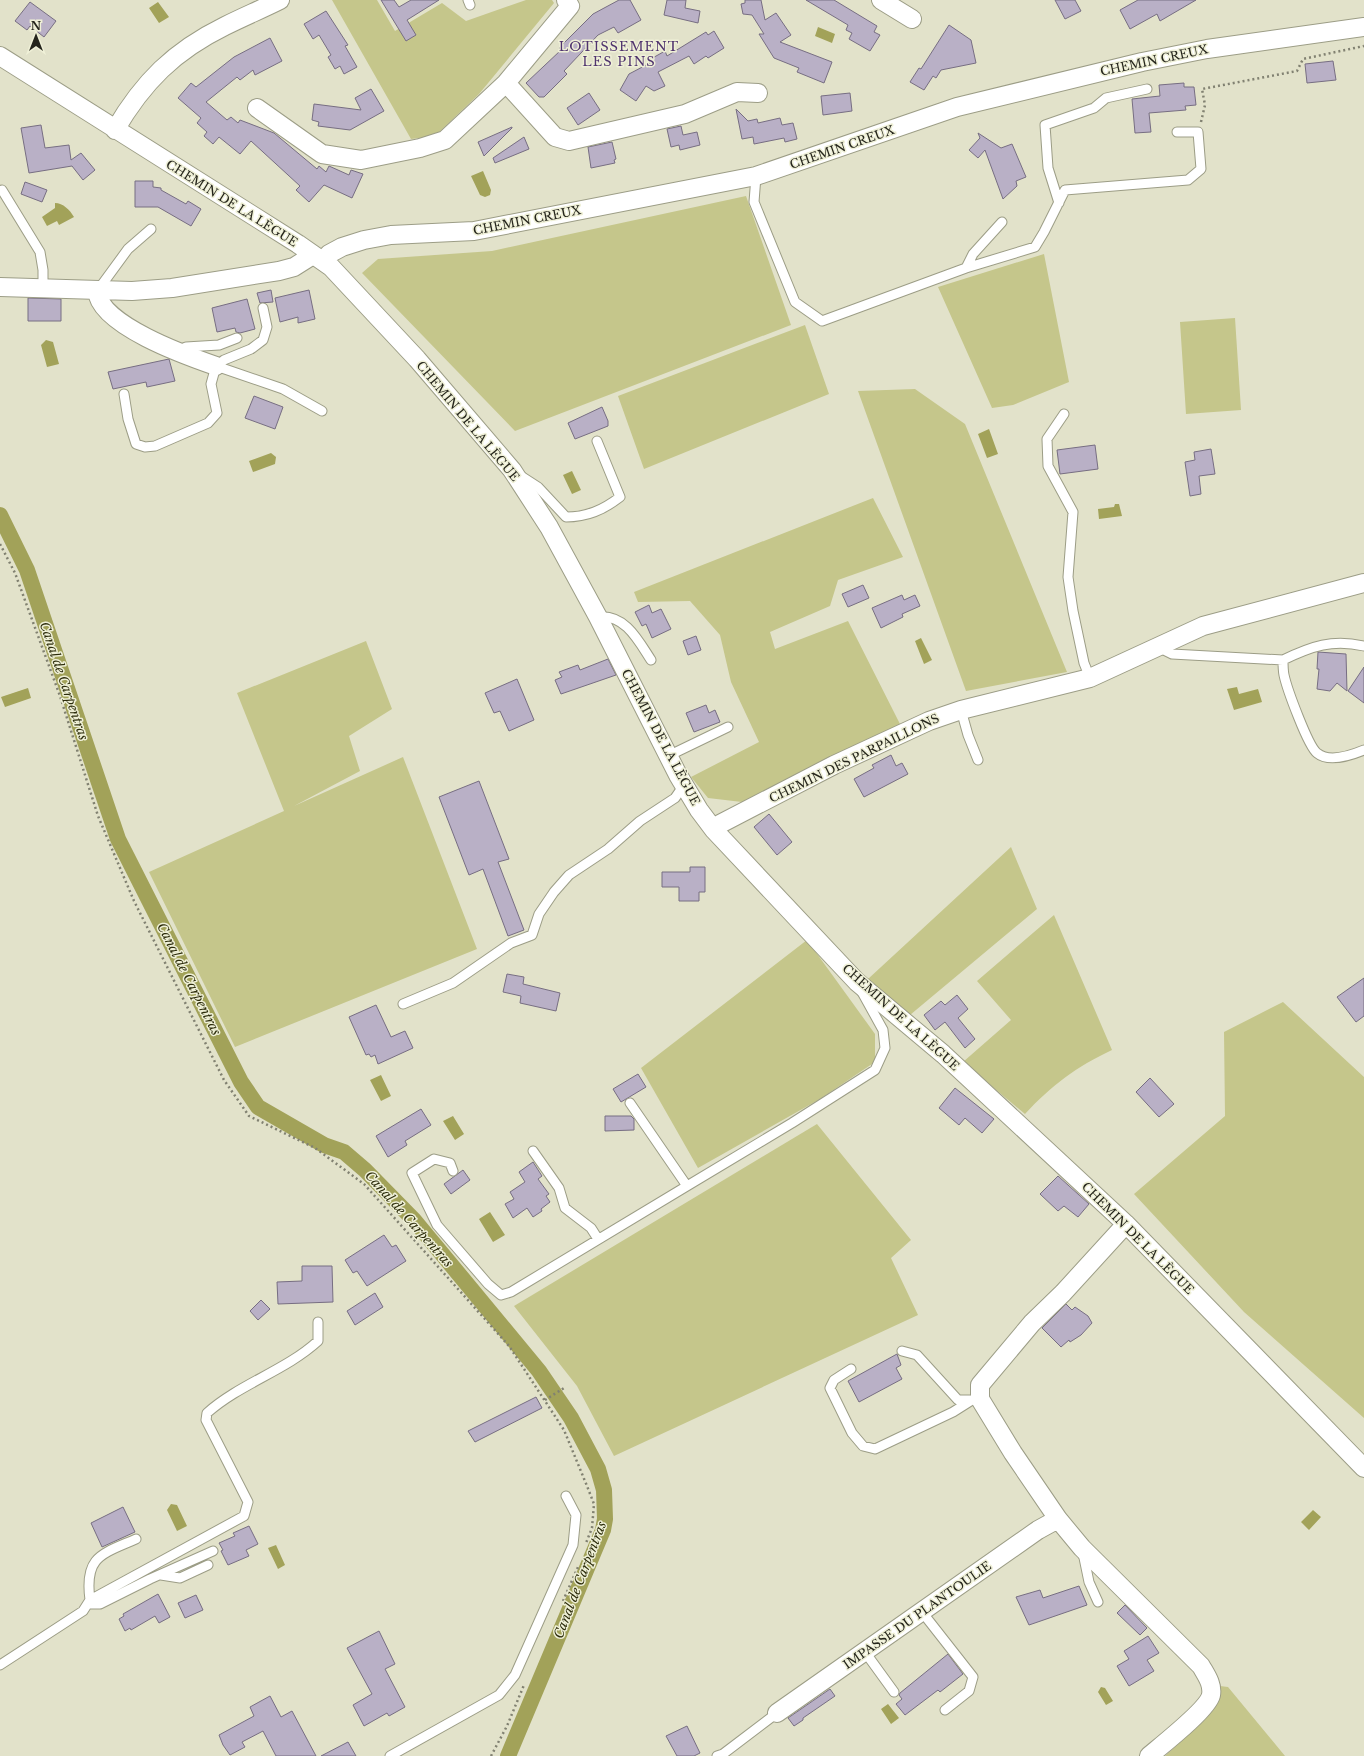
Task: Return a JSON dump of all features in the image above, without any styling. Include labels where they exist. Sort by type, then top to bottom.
[{"type":"street","points":[[115,130],[139,93],[152,77],[170,62],[195,43],[224,26],[280,0]]},
{"type":"street","points":[[881,0],[912,19]]},
{"type":"street","points":[[257,108],[322,154],[361,160],[420,148],[445,140],[506,83],[572,2]]},
{"type":"street","name":"CHEMIN CREUX","points":[[0,287],[132,291],[172,288],[279,271],[329,254],[342,247],[391,235],[474,231],[756,176],[957,107],[1142,62],[1207,48],[1364,27]]},
{"type":"street","name":"CHEMIN DE LA LÈGUE","points":[[0,56],[331,267],[417,359],[512,470],[549,527],[598,617],[668,756],[699,810],[714,830],[857,982],[943,1054],[1126,1224],[1361,1460]]},
{"type":"street","points":[[506,83],[554,137],[569,141],[685,114],[737,92],[758,93]]},
{"type":"street","points":[[97,291],[98,299],[114,319],[177,352],[216,366]]},
{"type":"street","name":"CHEMIN DES PARPAILLONS","points":[[714,830],[720,824],[834,765],[929,720],[961,710],[1090,678],[1203,626],[1364,583]]},
{"type":"street","points":[[1126,1224],[1063,1293],[1032,1323],[980,1385],[976,1399],[1058,1519],[1082,1548],[1200,1666],[1210,1681],[1211,1695],[1204,1708],[1149,1756]]},
{"type":"street","name":"IMPASSE DU PLANTOULIE","points":[[777,1713],[1038,1530],[1058,1519]]},
{"type":"lane","points":[[1059,203],[1048,168],[1045,125],[1094,108],[1106,98],[1147,89]]},
{"type":"lane","points":[[756,176],[754,202],[795,302],[822,321],[966,268],[1035,247],[1065,190],[1188,180],[1200,169],[1198,132],[1177,132]]},
{"type":"lane","points":[[2,190],[40,252],[43,270],[43,289]]},
{"type":"lane","points":[[966,268],[973,254],[1002,222]]},
{"type":"lane","points":[[97,291],[128,249],[151,229]]},
{"type":"lane","points":[[124,394],[128,419],[136,444],[145,447],[155,446],[208,423],[217,413],[211,384],[216,366],[224,360],[250,349],[263,340],[267,327],[263,308]]},
{"type":"lane","points":[[177,352],[186,348],[219,345],[237,338]]},
{"type":"lane","points":[[216,366],[283,389],[322,411]]},
{"type":"lane","points":[[1064,414],[1047,439],[1048,466],[1073,512],[1068,577],[1073,611],[1084,663],[1090,678]]},
{"type":"lane","points":[[512,470],[538,487],[566,517],[579,517],[603,510],[620,497],[597,441]]},
{"type":"lane","points":[[598,617],[607,616],[618,620],[632,632],[651,660]]},
{"type":"lane","points":[[1158,647],[1172,654],[1283,660],[1321,644],[1347,642],[1364,646]]},
{"type":"lane","points":[[1283,660],[1284,675],[1309,744],[1318,754],[1330,758],[1364,750]]},
{"type":"lane","points":[[961,710],[968,735],[978,760]]},
{"type":"lane","points":[[668,756],[728,727]]},
{"type":"lane","points":[[403,1004],[453,983],[511,943],[532,935],[539,914],[554,892],[569,875],[608,849],[640,821],[675,798],[684,785]]},
{"type":"lane","points":[[453,1171],[450,1163],[434,1159],[412,1173],[437,1225],[488,1284],[502,1295],[510,1292],[792,1123],[876,1070],[885,1048],[883,1030],[857,982]]},
{"type":"lane","points":[[630,1102],[687,1186]]},
{"type":"lane","points":[[533,1151],[559,1188],[565,1208],[591,1228],[598,1239]]},
{"type":"lane","points":[[0,1665],[83,1611],[89,1602],[244,1516],[248,1502],[206,1420],[207,1413],[222,1400],[304,1354],[318,1341],[318,1322]]},
{"type":"lane","points":[[902,1351],[917,1355],[958,1400],[976,1399]]},
{"type":"lane","points":[[851,1369],[834,1380],[830,1388],[852,1433],[863,1446],[875,1449],[953,1412],[976,1399]]},
{"type":"lane","points":[[390,1756],[498,1695],[515,1675],[573,1545],[576,1515],[566,1496]]},
{"type":"lane","points":[[89,1602],[89,1572],[98,1556],[136,1539]]},
{"type":"lane","points":[[1082,1548],[1090,1582],[1098,1602]]},
{"type":"lane","points":[[89,1602],[100,1604],[160,1574],[213,1551]]},
{"type":"lane","points":[[160,1574],[180,1578],[208,1565]]},
{"type":"lane","points":[[922,1612],[973,1677],[969,1691],[945,1710]]},
{"type":"lane","points":[[865,1652],[894,1692]]},
{"type":"lane","points":[[718,1756],[723,1754],[777,1713]]},
{"type":"path","points":[[1198,132],[1205,105],[1202,89],[1297,71],[1303,59],[1364,46]]},
{"type":"path","points":[[0,544],[15,574],[60,696],[98,816],[134,901],[224,1080],[249,1116],[315,1148],[364,1184],[509,1346],[564,1430],[594,1504],[592,1528],[584,1549]]},
{"type":"path","points":[[545,1400],[564,1388]]},
{"type":"path","points":[[562,1604],[580,1562]]},
{"type":"path","points":[[491,1756],[507,1726],[525,1682]]},
{"type":"green space","points":[[332,0],[377,0],[395,31],[442,3],[466,21],[526,0],[552,0],[554,3],[479,94],[435,136],[411,139]]},
{"type":"green space","points":[[746,196],[791,325],[515,431],[362,273],[378,259],[492,251]]},
{"type":"green space","points":[[1044,254],[1069,382],[1013,405],[992,408],[938,287]]},
{"type":"green space","points":[[1235,318],[1241,410],[1186,414],[1180,322]]},
{"type":"green space","points":[[805,325],[829,394],[644,469],[618,396]]},
{"type":"green space","points":[[915,389],[965,424],[1067,672],[966,691],[858,391]]},
{"type":"green space","points":[[873,498],[903,557],[838,580],[830,606],[770,632],[775,649],[848,621],[901,726],[742,802],[708,798],[691,777],[759,742],[731,682],[720,635],[690,601],[638,602],[634,592]]},
{"type":"green space","points":[[366,641],[392,709],[349,736],[360,771],[294,806],[403,757],[477,949],[235,1047],[149,872],[284,811],[237,693]]},
{"type":"green space","points":[[1011,847],[1037,909],[910,1015],[868,979]]},
{"type":"green space","points":[[1054,915],[1112,1050],[1087,1063],[1055,1085],[1025,1114],[963,1062],[1011,1020],[977,981]]},
{"type":"green space","points":[[807,940],[875,1034],[875,1062],[820,1099],[698,1168],[641,1068]]},
{"type":"green space","points":[[1283,1002],[1364,1077],[1364,1418],[1244,1312],[1134,1194],[1225,1116],[1224,1032]]},
{"type":"green space","points":[[817,1124],[911,1240],[891,1258],[918,1315],[614,1456],[577,1386],[514,1306]]},
{"type":"green space","points":[[1220,1686],[1228,1687],[1285,1756],[1165,1756],[1205,1719],[1216,1703]]},
{"type":"shaded area","points":[[158,2],[169,17],[159,23],[149,8]]},
{"type":"shaded area","points":[[818,27],[835,34],[832,43],[815,36]]},
{"type":"shaded area","points":[[483,171],[491,190],[490,195],[485,197],[480,195],[471,176]]},
{"type":"shaded area","points":[[55,203],[66,207],[74,217],[59,225],[57,221],[47,226],[42,217],[55,208]]},
{"type":"shaded area","points":[[46,340],[53,342],[59,364],[47,367],[41,345]]},
{"type":"shaded area","points":[[989,429],[998,454],[987,458],[978,434]]},
{"type":"shaded area","points":[[271,453],[276,457],[275,464],[253,472],[249,461]]},
{"type":"shaded area","points":[[572,471],[581,490],[572,494],[563,475]]},
{"type":"shaded area","points":[[1115,504],[1119,504],[1122,516],[1099,519],[1098,509],[1114,507]]},
{"type":"shaded area","points":[[921,638],[932,660],[924,664],[915,641]]},
{"type":"shaded area","points":[[1237,687],[1239,694],[1258,689],[1262,702],[1234,710],[1227,689]]},
{"type":"shaded area","points":[[28,688],[31,698],[5,707],[1,697]]},
{"type":"shaded area","points":[[381,1075],[391,1096],[381,1101],[370,1080]]},
{"type":"shaded area","points":[[453,1116],[464,1134],[455,1140],[443,1121]]},
{"type":"shaded area","points":[[490,1212],[505,1235],[493,1242],[479,1219]]},
{"type":"shaded area","points":[[171,1504],[177,1505],[187,1526],[177,1531],[167,1510]]},
{"type":"shaded area","points":[[1313,1510],[1321,1517],[1309,1530],[1301,1522]]},
{"type":"shaded area","points":[[276,1545],[285,1565],[278,1569],[268,1548]]},
{"type":"shaded area","points":[[1101,1687],[1105,1688],[1113,1701],[1106,1705],[1098,1692]]},
{"type":"shaded area","points":[[888,1704],[899,1718],[891,1724],[881,1709]]},
{"type":"building","points":[[381,0],[394,0],[399,7],[411,0],[439,0],[407,20],[416,35],[406,41]]},
{"type":"building","points":[[619,0],[630,0],[641,20],[618,33],[614,27],[598,35],[564,71],[567,74],[544,97],[539,97],[526,83],[561,50],[559,48],[593,14]]},
{"type":"building","points":[[667,0],[686,0],[685,8],[700,11],[698,23],[664,15]]},
{"type":"building","points":[[745,0],[761,0],[765,20],[776,13],[791,35],[780,42],[832,62],[824,83],[797,72],[799,68],[774,58],[759,34],[764,34],[752,15],[743,14],[741,4],[745,3]]},
{"type":"building","points":[[806,0],[834,0],[877,26],[874,32],[880,35],[870,51],[849,39],[852,33],[846,30],[848,25]]},
{"type":"building","points":[[1055,0],[1075,0],[1081,11],[1065,19]]},
{"type":"building","points":[[1138,0],[1196,0],[1160,21],[1157,14],[1130,29],[1120,10]]},
{"type":"building","points":[[30,2],[56,21],[44,37],[30,26],[27,30],[15,21]]},
{"type":"building","points":[[326,11],[348,45],[345,46],[357,67],[344,74],[340,66],[335,69],[328,57],[331,55],[319,35],[313,39],[304,24]]},
{"type":"building","points":[[949,25],[971,40],[976,63],[941,70],[936,78],[933,76],[924,90],[910,82],[919,68],[921,69]]},
{"type":"building","points":[[714,31],[724,48],[708,58],[706,56],[694,64],[689,56],[658,72],[665,86],[654,91],[646,86],[636,101],[620,90],[629,74],[650,63],[649,60],[665,51],[667,56],[706,32],[708,35]]},
{"type":"building","points":[[270,38],[282,61],[255,75],[253,70],[240,80],[237,77],[206,102],[227,120],[231,117],[238,123],[240,120],[274,133],[317,169],[319,166],[326,172],[329,166],[349,175],[351,170],[363,174],[352,198],[324,185],[309,202],[296,190],[300,186],[251,141],[240,154],[219,137],[213,144],[204,136],[207,132],[197,123],[201,118],[178,98],[191,83],[196,87],[234,57]]},
{"type":"building","points":[[1333,61],[1336,80],[1307,83],[1305,64]]},
{"type":"building","points":[[1184,83],[1184,87],[1194,87],[1196,105],[1185,106],[1186,110],[1149,113],[1151,132],[1135,133],[1132,99],[1160,96],[1159,85]]},
{"type":"building","points":[[371,89],[384,111],[350,130],[318,126],[319,122],[312,120],[314,104],[361,110],[355,98]]},
{"type":"building","points":[[589,93],[600,110],[578,125],[567,108]]},
{"type":"building","points":[[850,93],[852,111],[823,115],[821,96]]},
{"type":"building","points":[[736,109],[748,121],[757,119],[758,123],[780,118],[782,125],[793,123],[797,139],[785,142],[784,138],[754,144],[753,137],[742,139]]},
{"type":"building","points":[[41,125],[45,148],[69,145],[71,160],[81,153],[95,170],[83,180],[72,166],[29,173],[21,128]]},
{"type":"building","points":[[681,126],[683,135],[697,132],[700,145],[680,150],[679,145],[671,147],[667,129]]},
{"type":"building","points":[[512,128],[484,156],[478,142]]},
{"type":"building","points":[[978,133],[1001,148],[1012,144],[1026,177],[1016,181],[1017,186],[1003,199],[985,150],[978,158],[969,150],[980,138]]},
{"type":"building","points":[[524,137],[529,149],[495,163],[493,158]]},
{"type":"building","points":[[612,142],[616,159],[614,160],[615,163],[591,168],[588,147]]},
{"type":"building","points":[[135,181],[153,181],[153,187],[161,188],[161,190],[186,204],[188,201],[201,209],[191,226],[158,207],[135,207]]},
{"type":"building","points":[[25,182],[47,190],[42,202],[21,194]]},
{"type":"building","points":[[271,290],[273,302],[260,303],[257,293]]},
{"type":"building","points":[[309,290],[315,319],[298,323],[298,317],[280,322],[275,298]]},
{"type":"building","points":[[28,298],[61,299],[61,321],[28,321]]},
{"type":"building","points":[[247,299],[255,329],[240,333],[236,332],[235,328],[217,332],[212,308]]},
{"type":"building","points":[[169,359],[175,381],[147,387],[146,382],[113,389],[108,372]]},
{"type":"building","points":[[254,396],[283,407],[275,429],[245,418]]},
{"type":"building","points":[[602,407],[608,421],[608,426],[575,439],[568,423]]},
{"type":"building","points":[[1095,445],[1098,469],[1060,474],[1057,450]]},
{"type":"building","points":[[1211,449],[1215,474],[1199,476],[1201,494],[1190,496],[1185,462],[1195,460],[1194,452]]},
{"type":"building","points":[[863,585],[869,598],[848,607],[842,594]]},
{"type":"building","points":[[902,595],[904,600],[915,595],[920,606],[902,614],[903,617],[881,628],[872,608]]},
{"type":"building","points":[[649,605],[652,613],[661,609],[671,629],[652,638],[646,624],[642,626],[635,612]]},
{"type":"building","points":[[696,636],[701,650],[688,655],[683,641]]},
{"type":"building","points":[[1318,652],[1346,654],[1347,691],[1337,683],[1330,691],[1317,689],[1319,669],[1317,669]]},
{"type":"building","points":[[608,659],[616,675],[561,694],[555,680],[562,677],[559,672],[578,665],[580,670]]},
{"type":"building","points":[[1364,667],[1364,703],[1348,691]]},
{"type":"building","points":[[517,679],[534,720],[509,731],[500,711],[494,713],[485,693]]},
{"type":"building","points":[[706,705],[709,713],[715,710],[720,722],[694,732],[686,713]]},
{"type":"building","points":[[891,755],[896,766],[902,763],[908,774],[864,797],[854,779],[874,768],[872,765]]},
{"type":"building","points":[[479,781],[509,859],[498,862],[524,930],[508,936],[483,869],[469,875],[439,797]]},
{"type":"building","points":[[769,814],[792,842],[777,855],[754,827]]},
{"type":"building","points":[[690,867],[705,867],[705,892],[699,892],[699,901],[679,901],[679,887],[662,887],[662,872],[690,872]]},
{"type":"building","points":[[507,974],[524,977],[523,984],[560,993],[556,1011],[520,1003],[521,996],[503,992]]},
{"type":"building","points":[[1364,978],[1364,1016],[1356,1022],[1337,997]]},
{"type":"building","points":[[957,995],[968,1009],[958,1018],[975,1039],[965,1048],[945,1022],[935,1030],[924,1015],[941,1001],[945,1005]]},
{"type":"building","points":[[376,1005],[391,1037],[405,1031],[413,1048],[378,1064],[375,1055],[371,1057],[369,1054],[366,1055],[349,1017]]},
{"type":"building","points":[[638,1074],[646,1087],[621,1102],[613,1089]]},
{"type":"building","points":[[1150,1078],[1174,1104],[1159,1117],[1136,1092]]},
{"type":"building","points":[[955,1088],[994,1119],[982,1133],[965,1118],[959,1125],[939,1108]]},
{"type":"building","points":[[421,1109],[431,1125],[405,1141],[407,1145],[388,1157],[376,1136]]},
{"type":"building","points":[[605,1116],[631,1116],[634,1119],[634,1130],[605,1131]]},
{"type":"building","points":[[533,1162],[542,1176],[538,1179],[549,1194],[546,1196],[550,1202],[541,1209],[542,1211],[533,1217],[527,1208],[513,1218],[505,1204],[514,1199],[510,1192],[525,1182],[519,1172]]},
{"type":"building","points":[[463,1170],[470,1180],[451,1194],[444,1184]]},
{"type":"building","points":[[1058,1176],[1089,1204],[1078,1217],[1064,1206],[1058,1211],[1040,1194]]},
{"type":"building","points":[[384,1235],[392,1247],[396,1245],[406,1261],[367,1286],[357,1271],[353,1273],[345,1260]]},
{"type":"building","points":[[302,1266],[332,1266],[333,1302],[278,1304],[277,1282],[302,1281]]},
{"type":"building","points":[[375,1293],[383,1307],[355,1325],[347,1311]]},
{"type":"building","points":[[261,1300],[270,1309],[258,1320],[250,1311]]},
{"type":"building","points":[[1066,1304],[1072,1310],[1075,1307],[1088,1316],[1092,1323],[1081,1335],[1070,1342],[1069,1340],[1061,1347],[1042,1328]]},
{"type":"building","points":[[897,1354],[901,1365],[896,1368],[902,1379],[859,1402],[848,1381]]},
{"type":"building","points":[[536,1397],[542,1408],[475,1442],[468,1431]]},
{"type":"building","points":[[123,1507],[135,1532],[102,1547],[91,1523]]},
{"type":"building","points":[[249,1526],[258,1544],[246,1550],[249,1556],[228,1565],[219,1543],[235,1536],[233,1533]]},
{"type":"building","points":[[1079,1586],[1087,1605],[1029,1625],[1016,1597],[1040,1590],[1043,1598]]},
{"type":"building","points":[[158,1594],[170,1617],[159,1623],[155,1616],[131,1630],[130,1628],[125,1631],[119,1619],[124,1616],[123,1614]]},
{"type":"building","points":[[196,1595],[203,1610],[185,1618],[178,1603]]},
{"type":"building","points":[[1125,1605],[1147,1628],[1140,1635],[1117,1613]]},
{"type":"building","points":[[379,1631],[395,1664],[385,1669],[405,1707],[389,1716],[387,1713],[364,1726],[353,1705],[372,1694],[347,1648]]},
{"type":"building","points":[[1148,1636],[1159,1653],[1147,1660],[1154,1671],[1129,1686],[1117,1666],[1129,1659],[1124,1651]]},
{"type":"building","points":[[948,1654],[963,1674],[940,1692],[938,1690],[905,1715],[896,1704],[902,1699],[899,1695],[900,1693]]},
{"type":"building","points":[[830,1689],[835,1696],[794,1726],[788,1718]]},
{"type":"building","points":[[270,1696],[281,1717],[292,1711],[316,1756],[276,1756],[263,1731],[242,1742],[245,1747],[230,1755],[223,1745],[219,1735],[254,1716],[250,1707]]},
{"type":"building","points":[[687,1726],[700,1753],[694,1756],[677,1756],[666,1736]]},
{"type":"building","points":[[348,1742],[356,1756],[321,1756]]},
{"type":"waterway","name":"Canal de Carpentras","points":[[0,515],[27,570],[118,839],[241,1082],[258,1107],[324,1145],[344,1152],[365,1170],[414,1220],[539,1371],[571,1418],[598,1469],[604,1490],[605,1519],[603,1530],[508,1756]]},
{"type":"district","name":"LOTISSEMENT LES PINS","points":[[619,54]]}]
